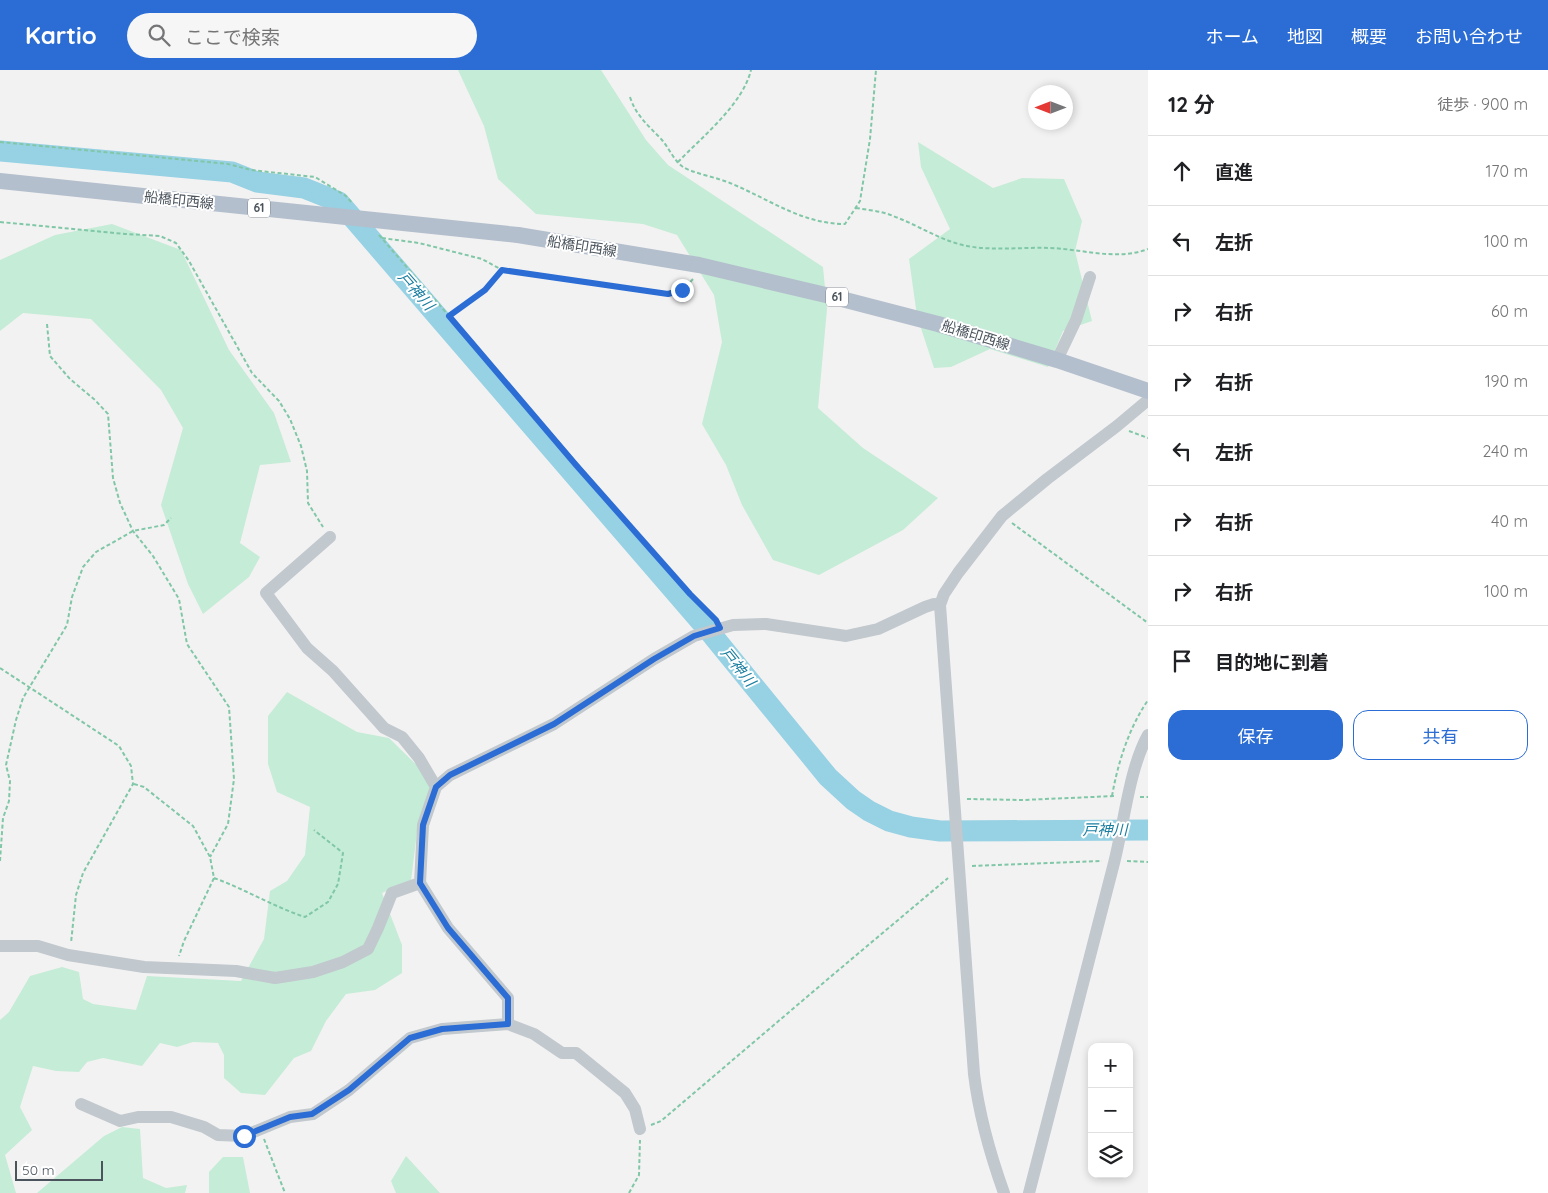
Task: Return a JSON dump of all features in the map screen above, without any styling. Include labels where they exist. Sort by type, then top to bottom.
[{"type":"main road","name":"船橋印西線","points":[[0,180],[518,235],[699,265],[938,324],[1057,360],[1148,391]]},
{"type":"street","points":[[1057,360],[1076,320],[1090,277]]},
{"type":"street","points":[[1004,1193],[986,1136],[978,1103],[974,1074],[940,605],[944,594],[958,573],[1002,516],[1148,400]]},
{"type":"street","points":[[330,537],[266,593],[307,648],[333,671],[384,728],[402,737],[419,758],[436,787]]},
{"type":"street","points":[[508,1024],[508,998],[448,928],[420,883],[423,825],[436,787],[450,775],[554,724],[654,659],[694,636],[733,625],[766,624],[846,636],[878,629],[925,607],[934,604],[940,605]]},
{"type":"street","points":[[1029,1193],[1119,844],[1135,768],[1148,735]]},
{"type":"street","points":[[0,946],[38,946],[68,955],[144,967],[236,971],[275,978],[313,972],[343,962],[368,949],[392,893],[420,883]]},
{"type":"street","points":[[81,1104],[120,1121],[138,1116],[171,1118],[204,1127],[218,1135],[244,1136],[290,1117],[312,1114],[349,1090],[410,1038],[442,1029],[508,1024],[534,1034],[562,1053],[576,1053],[625,1093],[634,1109],[640,1129]]},
{"type":"path","points":[[678,162],[734,103],[744,89],[751,70]]},
{"type":"path","points":[[630,97],[639,115],[683,168],[730,183],[800,217],[831,224],[845,224],[860,201],[870,139],[876,70]]},
{"type":"path","points":[[0,142],[228,164],[251,170],[315,176],[346,196],[352,203]]},
{"type":"path","points":[[856,208],[891,215],[944,239],[967,246],[1003,249],[1052,248],[1104,254],[1137,253],[1148,249]]},
{"type":"path","points":[[0,222],[160,236],[176,243],[189,261],[252,373],[279,401],[290,419],[301,446],[307,471],[308,503],[330,537]]},
{"type":"path","points":[[376,231],[576,465],[690,594],[716,620],[720,628]]},
{"type":"path","points":[[382,238],[419,243],[482,259],[502,270],[668,294],[682,290],[693,279],[699,265]]},
{"type":"path","points":[[449,316],[485,290],[502,270]]},
{"type":"path","points":[[47,324],[50,356],[70,379],[108,414],[113,478],[120,503],[133,531],[153,556],[179,599],[188,644],[229,707],[234,779],[228,824],[210,857]]},
{"type":"path","points":[[1117,426],[1148,438]]},
{"type":"path","points":[[1002,516],[1148,623]]},
{"type":"path","points":[[0,861],[3,818],[10,794],[10,781],[6,765],[16,720],[23,698],[67,625],[72,597],[83,567],[96,552],[133,531],[164,525],[171,518]]},
{"type":"path","points":[[0,668],[119,746],[131,766],[133,784],[83,873],[76,895],[74,926],[68,955]]},
{"type":"path","points":[[1112,796],[1115,777],[1124,748],[1139,714],[1148,700]]},
{"type":"path","points":[[133,784],[144,787],[193,826],[210,857],[214,878],[184,941],[175,968]]},
{"type":"path","points":[[955,799],[1023,800],[1121,796]]},
{"type":"path","points":[[1139,796],[1148,797]]},
{"type":"path","points":[[214,878],[236,886],[288,912],[305,917],[328,902],[338,884],[343,853],[314,830]]},
{"type":"path","points":[[629,1193],[639,1175],[640,1129],[661,1121],[952,875],[960,870],[1109,861]]},
{"type":"path","points":[[1119,861],[1148,862]]},
{"type":"path","points":[[260,1128],[285,1193]]},
{"type":"green space","points":[[458,70],[601,70],[646,140],[668,165],[823,267],[827,309],[818,408],[863,448],[938,498],[903,530],[819,575],[773,560],[742,505],[726,465],[702,424],[722,342],[714,295],[677,235],[643,224],[536,214],[498,179],[484,126]]},
{"type":"green space","points":[[918,142],[993,188],[1022,178],[1064,179],[1082,221],[1075,251],[1092,321],[1063,331],[1048,367],[990,349],[951,367],[934,368],[917,316],[909,259],[950,229],[921,167]]},
{"type":"green space","points":[[112,224],[181,250],[229,350],[274,413],[291,462],[260,465],[240,543],[260,557],[249,577],[203,614],[188,584],[161,505],[183,428],[161,390],[91,319],[23,313],[0,331],[0,260],[55,235]]},
{"type":"green space","points":[[287,692],[357,732],[389,738],[434,782],[417,832],[411,881],[382,893],[402,945],[402,973],[375,990],[346,994],[326,1021],[311,1051],[294,1058],[265,1095],[241,1093],[224,1078],[224,1055],[218,1043],[193,1042],[177,1047],[160,1043],[142,1066],[103,1058],[87,1062],[79,1072],[56,1071],[33,1066],[20,1107],[32,1130],[5,1155],[16,1193],[0,1193],[0,1020],[9,1012],[30,976],[62,967],[79,972],[83,999],[93,1004],[136,1010],[147,976],[241,981],[264,939],[270,891],[287,881],[305,855],[310,807],[277,792],[268,764],[268,716]]},
{"type":"green space","points":[[122,1127],[140,1129],[143,1178],[166,1188],[187,1185],[185,1193],[37,1193],[104,1136]]},
{"type":"green space","points":[[406,1156],[440,1193],[396,1193],[391,1181]]},
{"type":"green space","points":[[223,1157],[243,1157],[250,1193],[209,1193],[209,1172]]},
{"type":"waterway","name":"戸神川","points":[[0,151],[232,172],[257,182],[304,188],[339,202],[713,636],[828,777],[853,800],[889,821],[911,827],[940,831],[1148,830]]},
{"type":"route","points":[[244,1136],[290,1117],[312,1114],[349,1090],[410,1038],[442,1029],[508,1024],[508,998],[498,984],[448,928],[420,883],[423,825],[436,787],[450,775],[554,724],[654,659],[694,636],[720,628],[716,620],[690,594],[576,465],[449,316],[485,290],[502,270],[668,294],[682,290]]}]
